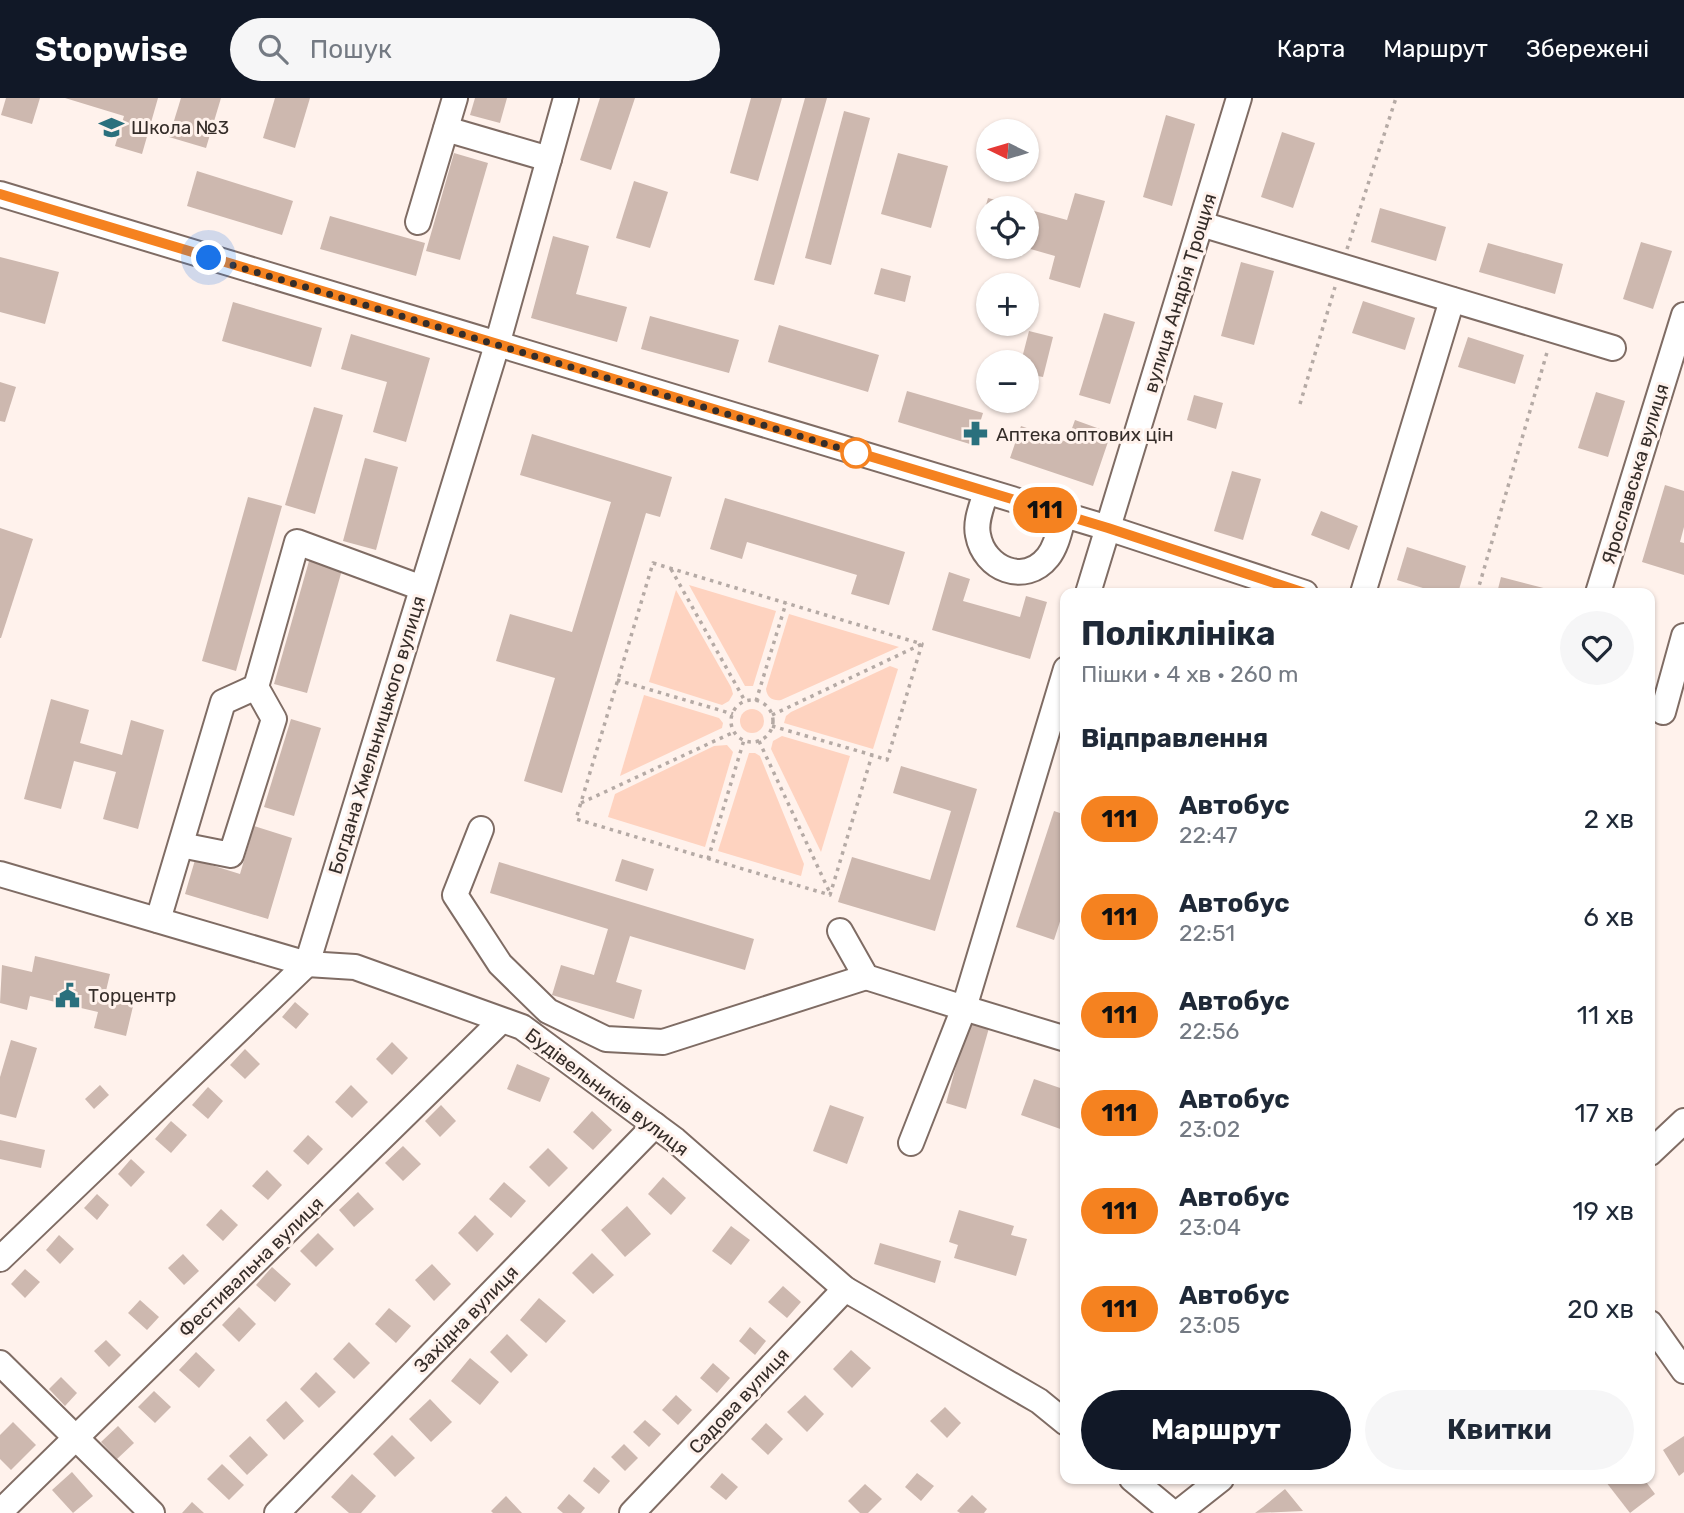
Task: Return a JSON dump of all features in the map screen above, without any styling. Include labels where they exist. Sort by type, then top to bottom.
[{"type":"street","points":[[418,222],[455,98]]},
{"type":"street","name":"Богдана Хмельницького вулиця","points":[[0,1259],[307,964],[497,345],[566,98]]},
{"type":"street","name":"вулиця Андрія Трощия","points":[[1090,588],[1239,98]]},
{"type":"street","points":[[446,129],[549,159]]},
{"type":"street","points":[[0,194],[1108,528],[1290,588]]},
{"type":"street","points":[[1201,225],[1613,348]]},
{"type":"street","points":[[1365,588],[1452,300]]},
{"type":"street","name":"Ярославська вулиця","points":[[1600,588],[1684,315]]},
{"type":"street","points":[[986,492],[977,526],[978,537],[990,562],[1002,570],[1023,571],[1042,563],[1050,555],[1064,515]]},
{"type":"street","points":[[181,845],[231,855],[274,719],[256,687],[297,542],[422,587]]},
{"type":"street","points":[[1666,713],[1684,636]]},
{"type":"street","points":[[158,920],[223,702],[256,687]]},
{"type":"street","points":[[911,1143],[964,1008],[1060,689]]},
{"type":"street","points":[[481,830],[455,895],[500,964],[548,1011],[606,1039],[663,1042],[866,977],[1060,1037]]},
{"type":"street","name":"Будівельників вулиця","points":[[0,874],[307,964],[355,967],[522,1027],[675,1140],[845,1289],[1039,1401],[1060,1418]]},
{"type":"street","points":[[840,931],[866,977]]},
{"type":"street","name":"Фестивальна вулиця","points":[[0,1512],[501,1021]]},
{"type":"street","points":[[1655,1148],[1684,1121]]},
{"type":"street","name":"Західна вулиця","points":[[278,1513],[655,1125]]},
{"type":"street","name":"Садова вулиця","points":[[632,1513],[845,1289]]},
{"type":"street","points":[[1655,1330],[1684,1371]]},
{"type":"street","points":[[0,1363],[152,1513]]},
{"type":"street","points":[[1138,1484],[1175,1513],[1214,1484]]},
{"type":"path","points":[[1478,588],[1547,351],[1557,332]]},
{"type":"path","points":[[830,895],[576,819],[653,563],[922,644]]},
{"type":"path","points":[[670,568],[745,701]]},
{"type":"path","points":[[757,701],[786,603]]},
{"type":"path","points":[[772,715],[922,644]]},
{"type":"path","points":[[772,726],[887,760],[922,644]]},
{"type":"path","points":[[617,680],[733,714]]},
{"type":"path","points":[[745,701],[757,701],[772,715],[772,726],[759,741],[744,740],[734,732],[733,714],[745,701]]},
{"type":"path","points":[[581,803],[734,732]]},
{"type":"path","points":[[708,859],[744,740]]},
{"type":"path","points":[[759,741],[830,895]]},
{"type":"path","points":[[830,895],[872,755]]},
{"type":"shaded area","points":[[689,585],[776,611],[753,686],[745,686]]},
{"type":"shaded area","points":[[676,590],[731,687],[733,694],[729,701],[722,705],[649,682]]},
{"type":"shaded area","points":[[789,614],[899,647],[781,700],[773,699],[769,697],[766,689]]},
{"type":"shaded area","points":[[890,666],[898,669],[873,749],[784,723],[791,712]]},
{"type":"shaded area","points":[[644,695],[719,718],[723,723],[722,728],[620,776]]},
{"type":"shaded area","points":[[752,709],[760,713],[764,721],[760,729],[752,733],[744,729],[740,721],[744,713]]},
{"type":"shaded area","points":[[782,736],[850,756],[821,852],[771,749],[773,741]]},
{"type":"shaded area","points":[[727,745],[733,752],[705,847],[608,817],[615,794],[714,746]]},
{"type":"shaded area","points":[[749,753],[760,756],[804,864],[801,876],[718,851]]},
{"type":"building","points":[[6,98],[40,98],[32,124],[1,115]]},
{"type":"building","points":[[65,98],[158,98],[142,154],[115,146],[124,116]]},
{"type":"building","points":[[181,98],[221,98],[206,148],[169,137]]},
{"type":"building","points":[[275,98],[310,98],[295,148],[263,138]]},
{"type":"building","points":[[475,98],[507,98],[500,123],[470,115]]},
{"type":"building","points":[[600,98],[635,98],[611,170],[580,160]]},
{"type":"building","points":[[751,98],[782,98],[758,181],[730,173]]},
{"type":"building","points":[[805,98],[827,98],[774,285],[754,280]]},
{"type":"building","points":[[844,111],[870,118],[831,265],[805,258]]},
{"type":"building","points":[[1166,115],[1195,124],[1172,206],[1143,197]]},
{"type":"building","points":[[1282,132],[1315,143],[1293,208],[1261,197]]},
{"type":"building","points":[[454,153],[488,163],[460,260],[426,251]]},
{"type":"building","points":[[898,153],[948,166],[931,228],[881,214]]},
{"type":"building","points":[[197,171],[293,201],[282,235],[187,206]]},
{"type":"building","points":[[634,181],[668,192],[650,248],[616,238]]},
{"type":"building","points":[[1075,193],[1105,201],[1080,288],[1049,279],[1055,256],[1039,251],[1039,212],[1067,220]]},
{"type":"building","points":[[1380,208],[1446,227],[1436,261],[1371,242]]},
{"type":"building","points":[[330,216],[425,243],[416,276],[320,249]]},
{"type":"building","points":[[553,236],[589,246],[576,294],[627,307],[617,342],[531,318]]},
{"type":"building","points":[[1641,242],[1672,251],[1653,309],[1623,299]]},
{"type":"building","points":[[1488,243],[1563,264],[1555,294],[1479,272]]},
{"type":"building","points":[[0,257],[59,272],[45,324],[0,312]]},
{"type":"building","points":[[1241,262],[1274,271],[1254,345],[1221,336]]},
{"type":"building","points":[[881,268],[911,276],[905,302],[874,294]]},
{"type":"building","points":[[1363,301],[1415,318],[1405,350],[1352,333]]},
{"type":"building","points":[[233,302],[322,328],[311,367],[222,341]]},
{"type":"building","points":[[1104,313],[1135,322],[1110,404],[1079,395]]},
{"type":"building","points":[[650,316],[739,340],[729,373],[641,349]]},
{"type":"building","points":[[779,325],[879,355],[868,392],[768,362]]},
{"type":"building","points":[[351,334],[430,358],[406,442],[373,432],[387,382],[341,369]]},
{"type":"building","points":[[1039,334],[1053,337],[1043,377],[1039,376],[1039,350],[1024,350],[1028,336],[1039,336]]},
{"type":"building","points":[[1468,337],[1524,355],[1515,384],[1458,367]]},
{"type":"building","points":[[0,382],[16,387],[5,422],[0,421]]},
{"type":"building","points":[[907,391],[983,413],[973,445],[898,422]]},
{"type":"building","points":[[1596,392],[1625,401],[1608,457],[1578,448]]},
{"type":"building","points":[[1194,395],[1223,403],[1216,429],[1187,420]]},
{"type":"building","points":[[314,407],[343,415],[315,514],[285,505]]},
{"type":"building","points":[[1075,420],[1111,433],[1093,486],[1010,458],[1021,426],[1067,442]]},
{"type":"building","points":[[532,434],[672,477],[660,517],[646,513],[562,793],[524,781],[555,678],[496,661],[510,614],[572,632],[611,502],[520,475]]},
{"type":"building","points":[[365,458],[398,467],[376,550],[343,541]]},
{"type":"building","points":[[1232,471],[1261,479],[1243,540],[1214,531]]},
{"type":"building","points":[[1665,485],[1684,491],[1684,527],[1680,542],[1684,543],[1684,575],[1642,562]]},
{"type":"building","points":[[248,497],[282,506],[236,671],[202,661]]},
{"type":"building","points":[[725,498],[905,552],[889,605],[851,594],[857,575],[747,542],[742,559],[710,549]]},
{"type":"building","points":[[1321,511],[1358,526],[1349,550],[1311,535]]},
{"type":"building","points":[[0,528],[33,539],[1,638],[0,638]]},
{"type":"building","points":[[1407,547],[1466,566],[1459,588],[1423,588],[1397,580]]},
{"type":"building","points":[[309,561],[342,570],[307,693],[274,684]]},
{"type":"building","points":[[949,572],[970,579],[963,601],[1020,617],[1026,596],[1047,602],[1030,659],[932,630]]},
{"type":"building","points":[[1501,577],[1544,588],[1498,588]]},
{"type":"building","points":[[51,699],[89,710],[80,743],[122,755],[131,720],[164,730],[138,829],[103,819],[116,772],[74,761],[61,809],[24,799]]},
{"type":"building","points":[[291,719],[321,728],[294,816],[264,807]]},
{"type":"building","points":[[901,766],[977,789],[935,931],[838,902],[852,857],[930,880],[951,811],[893,793]]},
{"type":"building","points":[[1054,811],[1060,813],[1060,922],[1054,940],[1016,927]]},
{"type":"building","points":[[254,826],[292,838],[268,919],[185,894],[195,860],[240,874]]},
{"type":"building","points":[[622,859],[654,869],[647,891],[615,881]]},
{"type":"building","points":[[499,862],[754,939],[745,970],[630,936],[616,982],[642,990],[634,1019],[552,995],[561,965],[594,975],[608,929],[490,893]]},
{"type":"building","points":[[35,956],[110,974],[105,995],[134,1002],[126,1036],[94,1028],[98,1012],[30,996],[27,1010],[0,1003],[2,965],[32,972]]},
{"type":"building","points":[[295,1002],[309,1014],[296,1029],[282,1017]]},
{"type":"building","points":[[968,1022],[989,1028],[966,1109],[946,1103]]},
{"type":"building","points":[[11,1040],[37,1048],[16,1118],[0,1114],[0,1077]]},
{"type":"building","points":[[392,1042],[408,1058],[392,1075],[376,1059]]},
{"type":"building","points":[[245,1049],[260,1064],[245,1079],[230,1065]]},
{"type":"building","points":[[517,1064],[550,1078],[540,1102],[507,1089]]},
{"type":"building","points":[[1034,1079],[1060,1088],[1060,1129],[1021,1115]]},
{"type":"building","points":[[100,1085],[109,1095],[94,1109],[85,1099]]},
{"type":"building","points":[[351,1085],[368,1102],[352,1118],[335,1102]]},
{"type":"building","points":[[208,1087],[223,1101],[208,1119],[192,1105]]},
{"type":"building","points":[[441,1105],[456,1121],[440,1137],[425,1121]]},
{"type":"building","points":[[830,1105],[864,1117],[847,1164],[813,1151]]},
{"type":"building","points":[[592,1111],[612,1130],[593,1150],[573,1132]]},
{"type":"building","points":[[171,1121],[187,1135],[171,1153],[155,1139]]},
{"type":"building","points":[[308,1135],[323,1149],[308,1165],[293,1151]]},
{"type":"building","points":[[0,1140],[45,1150],[41,1168],[0,1159]]},
{"type":"building","points":[[403,1146],[421,1164],[403,1181],[385,1163]]},
{"type":"building","points":[[548,1148],[568,1168],[549,1187],[529,1167]]},
{"type":"building","points":[[131,1159],[145,1172],[131,1187],[118,1174]]},
{"type":"building","points":[[267,1170],[282,1185],[268,1200],[252,1186]]},
{"type":"building","points":[[663,1177],[686,1198],[671,1215],[648,1194]]},
{"type":"building","points":[[504,1182],[526,1201],[511,1218],[489,1199]]},
{"type":"building","points":[[358,1192],[374,1209],[354,1227],[339,1210]]},
{"type":"building","points":[[97,1194],[109,1205],[97,1220],[84,1208]]},
{"type":"building","points":[[627,1206],[651,1234],[625,1257],[601,1230]]},
{"type":"building","points":[[221,1209],[238,1225],[223,1241],[206,1225]]},
{"type":"building","points":[[959,1210],[1014,1226],[1011,1235],[1027,1239],[1016,1276],[954,1258],[958,1245],[949,1242]]},
{"type":"building","points":[[475,1215],[494,1234],[477,1252],[458,1233]]},
{"type":"building","points":[[731,1226],[750,1240],[731,1265],[712,1251]]},
{"type":"building","points":[[318,1233],[334,1249],[316,1267],[300,1251]]},
{"type":"building","points":[[59,1235],[74,1249],[60,1264],[46,1250]]},
{"type":"building","points":[[880,1243],[941,1261],[935,1283],[874,1264]]},
{"type":"building","points":[[592,1253],[614,1275],[593,1294],[572,1273]]},
{"type":"building","points":[[183,1254],[199,1271],[184,1285],[168,1268]]},
{"type":"building","points":[[432,1264],[451,1284],[434,1301],[415,1280]]},
{"type":"building","points":[[272,1267],[291,1284],[275,1302],[256,1285]]},
{"type":"building","points":[[25,1269],[40,1282],[25,1298],[11,1284]]},
{"type":"building","points":[[783,1286],[801,1302],[787,1318],[768,1302]]},
{"type":"building","points":[[539,1298],[566,1321],[546,1343],[520,1320]]},
{"type":"building","points":[[140,1300],[159,1317],[147,1330],[128,1313]]},
{"type":"building","points":[[239,1307],[256,1324],[239,1342],[222,1325]]},
{"type":"building","points":[[389,1308],[411,1326],[396,1343],[375,1324]]},
{"type":"building","points":[[750,1327],[766,1341],[755,1355],[739,1341]]},
{"type":"building","points":[[507,1334],[528,1355],[511,1373],[490,1352]]},
{"type":"building","points":[[106,1340],[121,1355],[109,1367],[94,1351]]},
{"type":"building","points":[[349,1342],[370,1363],[354,1379],[333,1359]]},
{"type":"building","points":[[851,1350],[871,1368],[852,1388],[833,1369]]},
{"type":"building","points":[[196,1352],[215,1370],[199,1388],[179,1370]]},
{"type":"building","points":[[470,1358],[499,1382],[480,1405],[451,1381]]},
{"type":"building","points":[[713,1363],[730,1378],[717,1393],[700,1378]]},
{"type":"building","points":[[316,1372],[336,1392],[319,1408],[300,1389]]},
{"type":"building","points":[[61,1377],[77,1393],[65,1406],[49,1389]]},
{"type":"building","points":[[154,1391],[171,1407],[155,1423],[138,1407]]},
{"type":"building","points":[[676,1395],[692,1410],[678,1425],[662,1410]]},
{"type":"building","points":[[805,1395],[824,1414],[807,1432],[787,1412]]},
{"type":"building","points":[[430,1399],[452,1422],[431,1442],[409,1419]]},
{"type":"building","points":[[286,1401],[304,1421],[284,1440],[266,1420]]},
{"type":"building","points":[[945,1407],[961,1423],[947,1438],[930,1421]]},
{"type":"building","points":[[645,1420],[661,1434],[649,1447],[633,1432]]},
{"type":"building","points":[[13,1422],[36,1445],[11,1470],[0,1459],[0,1435]]},
{"type":"building","points":[[766,1423],[783,1439],[768,1455],[751,1439]]},
{"type":"building","points":[[118,1426],[134,1443],[117,1459],[101,1442]]},
{"type":"building","points":[[392,1435],[415,1458],[395,1477],[373,1454]]},
{"type":"building","points":[[250,1436],[268,1455],[247,1475],[229,1456]]},
{"type":"building","points":[[1684,1436],[1684,1472],[1679,1476],[1663,1450]]},
{"type":"building","points":[[624,1444],[638,1458],[625,1471],[611,1457]]},
{"type":"building","points":[[222,1464],[244,1485],[229,1500],[207,1479]]},
{"type":"building","points":[[594,1467],[610,1481],[599,1494],[583,1481]]},
{"type":"building","points":[[72,1472],[93,1496],[73,1513],[52,1490]]},
{"type":"building","points":[[722,1473],[738,1487],[726,1500],[710,1487]]},
{"type":"building","points":[[917,1473],[934,1486],[921,1501],[905,1487]]},
{"type":"building","points":[[352,1474],[376,1496],[361,1513],[349,1513],[331,1497]]},
{"type":"building","points":[[865,1484],[882,1499],[868,1513],[860,1513],[848,1501]]},
{"type":"building","points":[[1608,1484],[1648,1484],[1655,1494],[1630,1513]]},
{"type":"building","points":[[1285,1489],[1303,1511],[1255,1513],[1263,1507]]},
{"type":"building","points":[[569,1494],[585,1508],[581,1513],[563,1513],[557,1508]]},
{"type":"building","points":[[972,1495],[987,1509],[984,1513],[957,1511]]},
{"type":"building","points":[[506,1496],[522,1513],[491,1511]]},
{"type":"building","points":[[192,1502],[204,1513],[182,1513]]},
{"type":"bus line","name":"111","points":[[0,194],[1108,528],[1290,588]]},
{"type":"place","name":"Школа №3","points":[[111,127]]},
{"type":"place","name":"Аптека оптових цін","points":[[976,434]]},
{"type":"place","name":"Торцентр","points":[[68,995]]},
{"type":"route","points":[[209,258],[856,453]]}]
